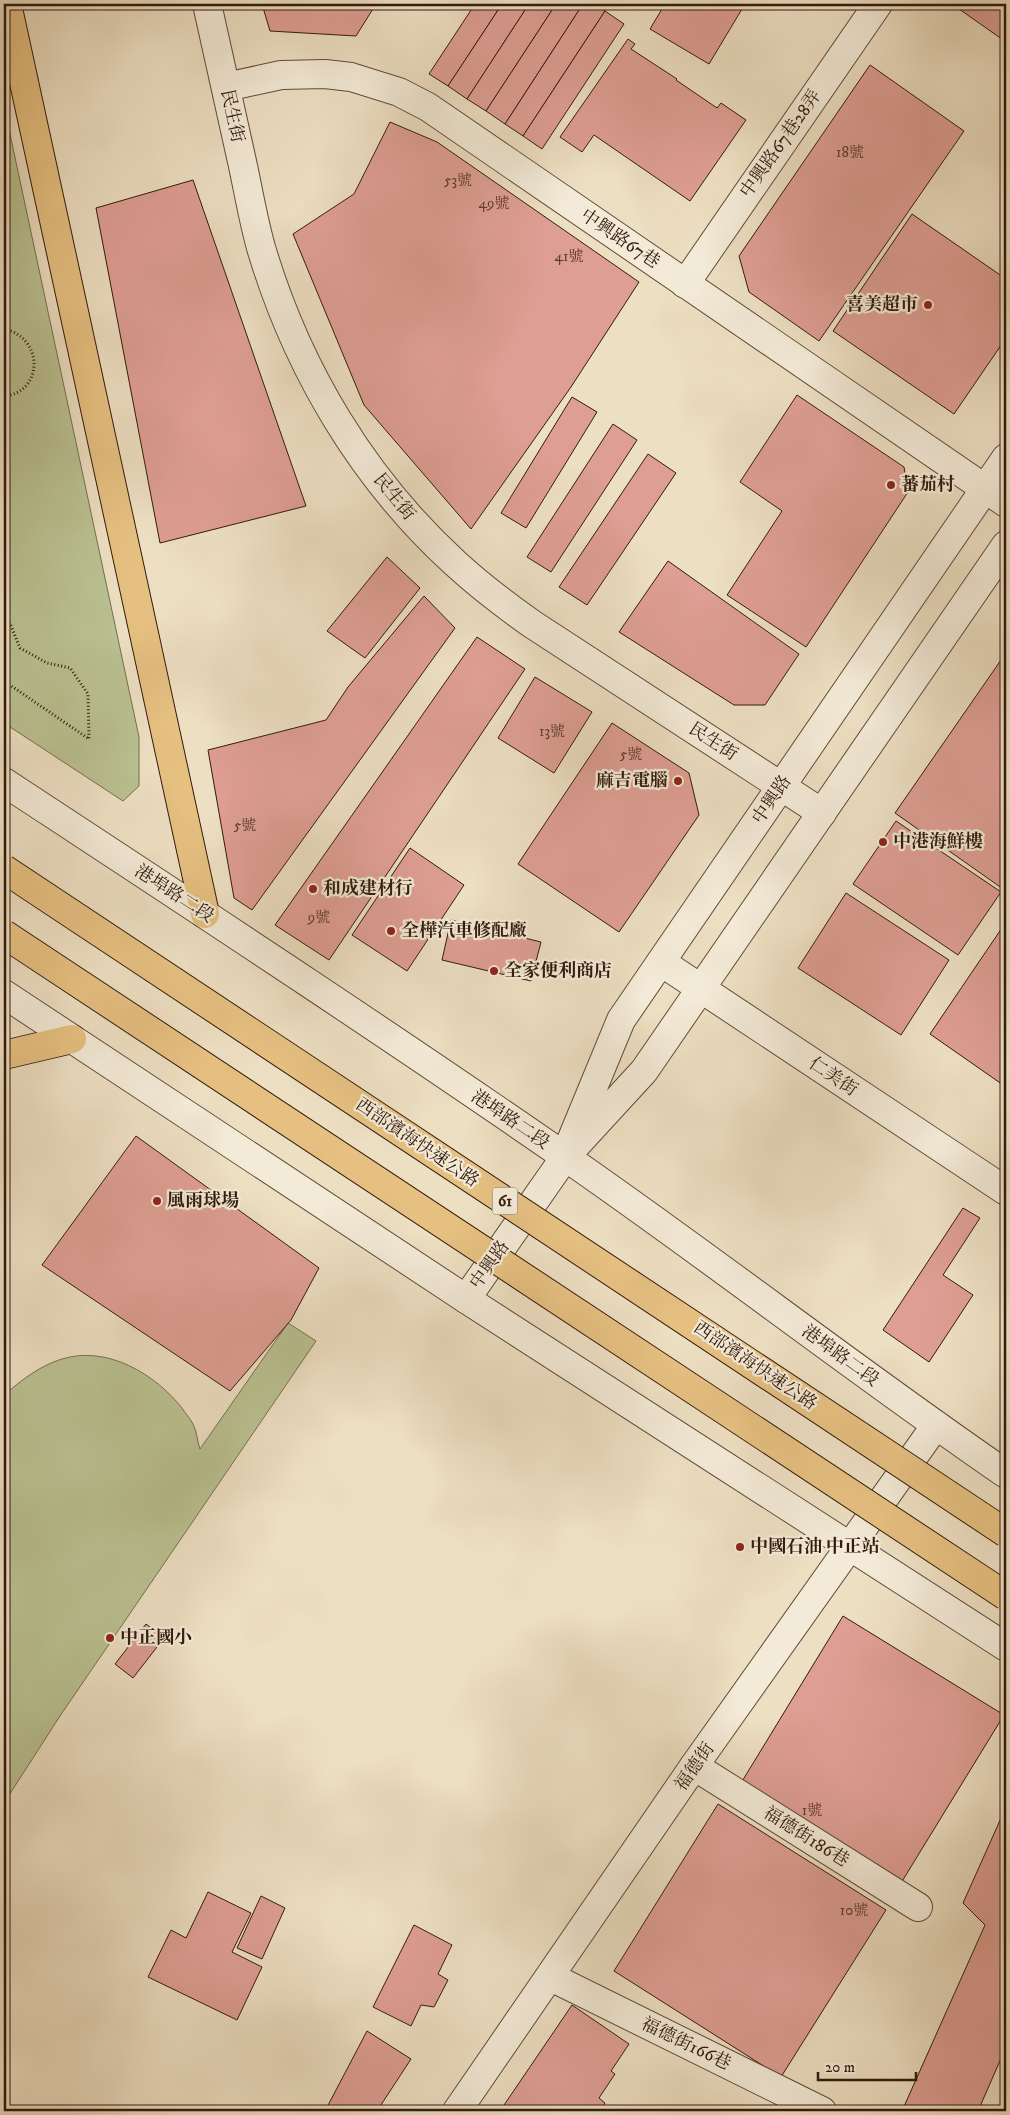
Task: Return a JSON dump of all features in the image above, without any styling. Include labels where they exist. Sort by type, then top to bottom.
[{"type":"main road","points":[[7,4],[205,914]]},
{"type":"main road","name":"西部濱海快速公路","points":[[4,869],[1006,1533]]},
{"type":"main road","points":[[4,934],[1006,1596]]},
{"type":"main road","points":[[4,1055],[72,1039]]},
{"type":"street","name":"民生街","points":[[207,4],[261,249],[292,334],[333,414],[387,491],[419,528],[454,563],[492,595],[532,624],[822,813]]},
{"type":"street","name":"中興路67巷28弄","points":[[685,284],[878,4]]},
{"type":"street","name":"中興路67巷","points":[[226,87],[281,75],[325,74],[351,77],[399,92],[428,107],[996,496]]},
{"type":"street","name":"中興路","points":[[565,1157],[621,1020],[781,786],[996,496],[1006,458]]},
{"type":"street","name":"中興路","points":[[466,1299],[565,1157],[644,1071],[1006,545]]},
{"type":"street","name":"港埠路二段","points":[[4,782],[205,914],[565,1157],[1006,1474]]},
{"type":"street","name":"仁美街","points":[[661,962],[1006,1191]]},
{"type":"street","points":[[4,994],[466,1299],[1006,1647]]},
{"type":"street","name":"福德街","points":[[457,2111],[551,1977],[694,1766],[936,1425]]},
{"type":"street","name":"福德街186巷","points":[[694,1766],[918,1907]]},
{"type":"street","name":"福德街166巷","points":[[551,1977],[822,2111]]},
{"type":"path","points":[[4,329],[15,331],[24,338],[32,349],[34,361],[33,374],[27,384],[10,396],[4,396]]},
{"type":"path","points":[[4,609],[20,648],[47,663],[70,668],[88,694],[89,739],[4,681]]},
{"type":"green space","points":[[4,106],[139,737],[139,786],[123,801],[4,723]]},
{"type":"green space","points":[[288,1323],[316,1341],[60,1716],[4,1803],[4,1395],[38,1370],[62,1359],[96,1356],[113,1359],[144,1374],[171,1396],[193,1424],[200,1449]]},
{"type":"building","points":[[262,4],[376,4],[356,36],[270,31]]},
{"type":"building","points":[[475,4],[502,4],[448,86],[429,74]]},
{"type":"building","points":[[502,4],[529,4],[467,99],[448,86]]},
{"type":"building","points":[[529,4],[556,4],[486,111],[467,99]]},
{"type":"building","points":[[556,4],[583,4],[505,124],[486,111]]},
{"type":"building","points":[[583,4],[594,4],[605,11],[523,136],[505,124]]},
{"type":"building","points":[[665,4],[745,4],[709,64],[650,29]]},
{"type":"building","points":[[952,4],[1006,4],[1006,42]]},
{"type":"building","points":[[605,11],[624,24],[542,149],[523,136]]},
{"type":"building","points":[[628,39],[635,44],[631,49],[676,80],[717,108],[721,103],[746,120],[690,201],[594,135],[582,152],[560,137]]},
{"type":"building","points":[[870,65],[964,131],[819,341],[749,292],[739,256]]},
{"type":"building","points":[[390,122],[437,142],[639,282],[571,387],[471,529],[364,405],[293,234],[354,194]]},
{"type":"building","points":[[193,180],[306,506],[160,543],[96,208]]},
{"type":"building","name":"喜美超市","points":[[912,214],[1006,279],[1006,338],[954,414],[833,331]]},
{"type":"building","points":[[797,395],[904,467],[908,492],[806,647],[727,595],[782,511],[740,482]]},
{"type":"building","points":[[572,397],[597,412],[526,528],[501,513]]},
{"type":"building","points":[[613,424],[637,440],[551,572],[527,557]]},
{"type":"building","points":[[648,454],[676,473],[587,605],[559,587]]},
{"type":"building","points":[[387,557],[420,588],[365,658],[327,631]]},
{"type":"building","points":[[668,561],[799,654],[765,705],[734,705],[619,632]]},
{"type":"building","points":[[424,596],[455,628],[252,910],[234,898],[208,750],[326,720],[348,687]]},
{"type":"building","points":[[477,637],[525,669],[329,960],[275,925]]},
{"type":"building","points":[[1001,660],[1006,664],[1006,891],[895,813]]},
{"type":"building","points":[[535,677],[592,712],[554,773],[498,738]]},
{"type":"building","points":[[612,723],[689,773],[699,815],[619,932],[518,864]]},
{"type":"building","points":[[896,821],[1001,892],[958,955],[853,884]]},
{"type":"building","points":[[410,848],[464,885],[407,971],[352,935]]},
{"type":"building","points":[[846,893],[949,960],[901,1035],[798,968]]},
{"type":"building","points":[[451,920],[541,942],[531,981],[442,960]]},
{"type":"building","points":[[1006,922],[1006,1087],[930,1034]]},
{"type":"building","name":"風雨球場","points":[[136,1136],[319,1268],[291,1320],[230,1391],[42,1265]]},
{"type":"building","points":[[963,1208],[980,1218],[943,1275],[973,1295],[929,1362],[883,1330]]},
{"type":"building","points":[[843,1616],[1004,1715],[901,1883],[741,1783]]},
{"type":"building","points":[[146,1624],[164,1638],[133,1678],[115,1664]]},
{"type":"building","points":[[718,1804],[886,1910],[781,2077],[614,1971]]},
{"type":"building","points":[[1006,1807],[1006,2047],[978,2111],[902,2111],[985,1925],[963,1903]]},
{"type":"building","points":[[208,1892],[251,1913],[232,1952],[262,1967],[237,2020],[148,1977],[171,1930],[186,1938]]},
{"type":"building","points":[[261,1896],[285,1908],[262,1959],[237,1948]]},
{"type":"building","points":[[414,1925],[452,1945],[438,1974],[448,1980],[434,2007],[421,2005],[411,2026],[373,2007]]},
{"type":"building","points":[[572,2005],[629,2044],[611,2071],[615,2074],[599,2098],[605,2103],[600,2111],[500,2111]]},
{"type":"building","points":[[367,2031],[411,2059],[377,2111],[325,2111]]},
{"type":"place","name":"喜美超市","points":[[928,305]]},
{"type":"place","name":"蕃茄村","points":[[891,485]]},
{"type":"place","name":"麻吉電腦","points":[[678,781]]},
{"type":"place","name":"中港海鮮樓","points":[[883,842]]},
{"type":"place","name":"和成建材行","points":[[313,889]]},
{"type":"place","name":"全樺汽車修配廠","points":[[391,931]]},
{"type":"place","name":"全家便利商店","points":[[494,971]]},
{"type":"place","name":"風雨球場","points":[[157,1201]]},
{"type":"place","name":"中國石油 中正站","points":[[740,1547]]},
{"type":"place","name":"中正國小","points":[[110,1638]]}]
